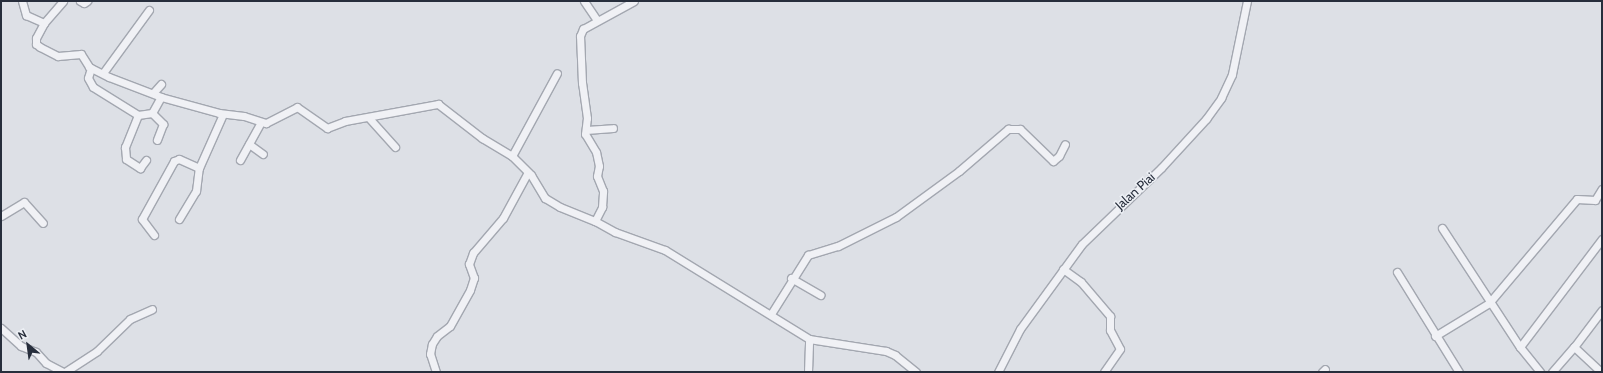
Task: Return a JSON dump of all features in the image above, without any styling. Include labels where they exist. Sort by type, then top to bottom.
[{"type":"street","points":[[22,1],[26,15],[44,23]]},
{"type":"street","points":[[63,1],[44,23],[36,38],[36,44],[58,56],[81,54],[91,68],[161,97],[223,114],[244,116],[261,122],[271,121],[297,108],[327,128],[345,120],[369,118],[438,104],[482,138],[512,156],[528,172],[545,198],[596,221],[615,232],[665,250],[719,286],[771,314],[809,339],[868,347],[895,354],[916,372]]},
{"type":"street","points":[[80,1],[84,3],[87,1]]},
{"type":"street","points":[[584,1],[598,20]]},
{"type":"street","points":[[596,221],[602,207],[603,191],[597,176],[599,166],[596,152],[585,134],[586,130],[580,36],[583,29],[634,1]]},
{"type":"street","name":"Jalan Piai","points":[[998,372],[1020,329],[1063,269],[1093,232],[1160,168],[1215,107],[1230,79],[1247,1]]},
{"type":"street","points":[[103,73],[149,10]]},
{"type":"street","points":[[91,68],[88,78],[93,87],[138,115],[152,113]]},
{"type":"street","points":[[512,156],[557,72]]},
{"type":"street","points":[[153,94],[161,84]]},
{"type":"street","points":[[152,113],[161,97]]},
{"type":"street","points":[[152,113],[163,124],[157,140]]},
{"type":"street","points":[[179,219],[186,211],[198,185],[199,168],[223,114]]},
{"type":"street","points":[[138,115],[125,147],[126,159],[140,168],[146,160]]},
{"type":"street","points":[[369,118],[395,147]]},
{"type":"street","points":[[240,160],[261,122]]},
{"type":"street","points":[[586,130],[613,128]]},
{"type":"street","points":[[771,314],[792,278],[808,255],[838,246],[910,208],[959,171],[1008,129],[1020,129],[1053,161],[1059,156],[1065,144]]},
{"type":"street","points":[[249,144],[262,154]]},
{"type":"street","points":[[154,235],[142,219],[174,161],[179,159],[199,168]]},
{"type":"street","points":[[436,372],[430,354],[432,344],[437,336],[450,326],[470,290],[474,278],[469,264],[473,253],[503,218],[528,172]]},
{"type":"street","points":[[1435,336],[1489,303],[1577,199],[1595,200],[1602,189]]},
{"type":"street","points":[[1,216],[24,202],[43,223]]},
{"type":"street","points":[[1442,228],[1489,303],[1520,347],[1540,372]]},
{"type":"street","points":[[1520,347],[1602,239]]},
{"type":"street","points":[[1063,269],[1081,282],[1110,316],[1110,330],[1120,349],[1104,372]]},
{"type":"street","points":[[1397,272],[1435,336],[1459,372]]},
{"type":"street","points":[[792,278],[820,295]]},
{"type":"street","points":[[1,328],[21,346],[36,352],[46,363],[64,372],[104,345],[130,319],[152,309]]},
{"type":"street","points":[[1552,372],[1574,347],[1602,310]]},
{"type":"street","points":[[808,372],[809,339]]},
{"type":"street","points":[[1574,347],[1601,372]]}]
